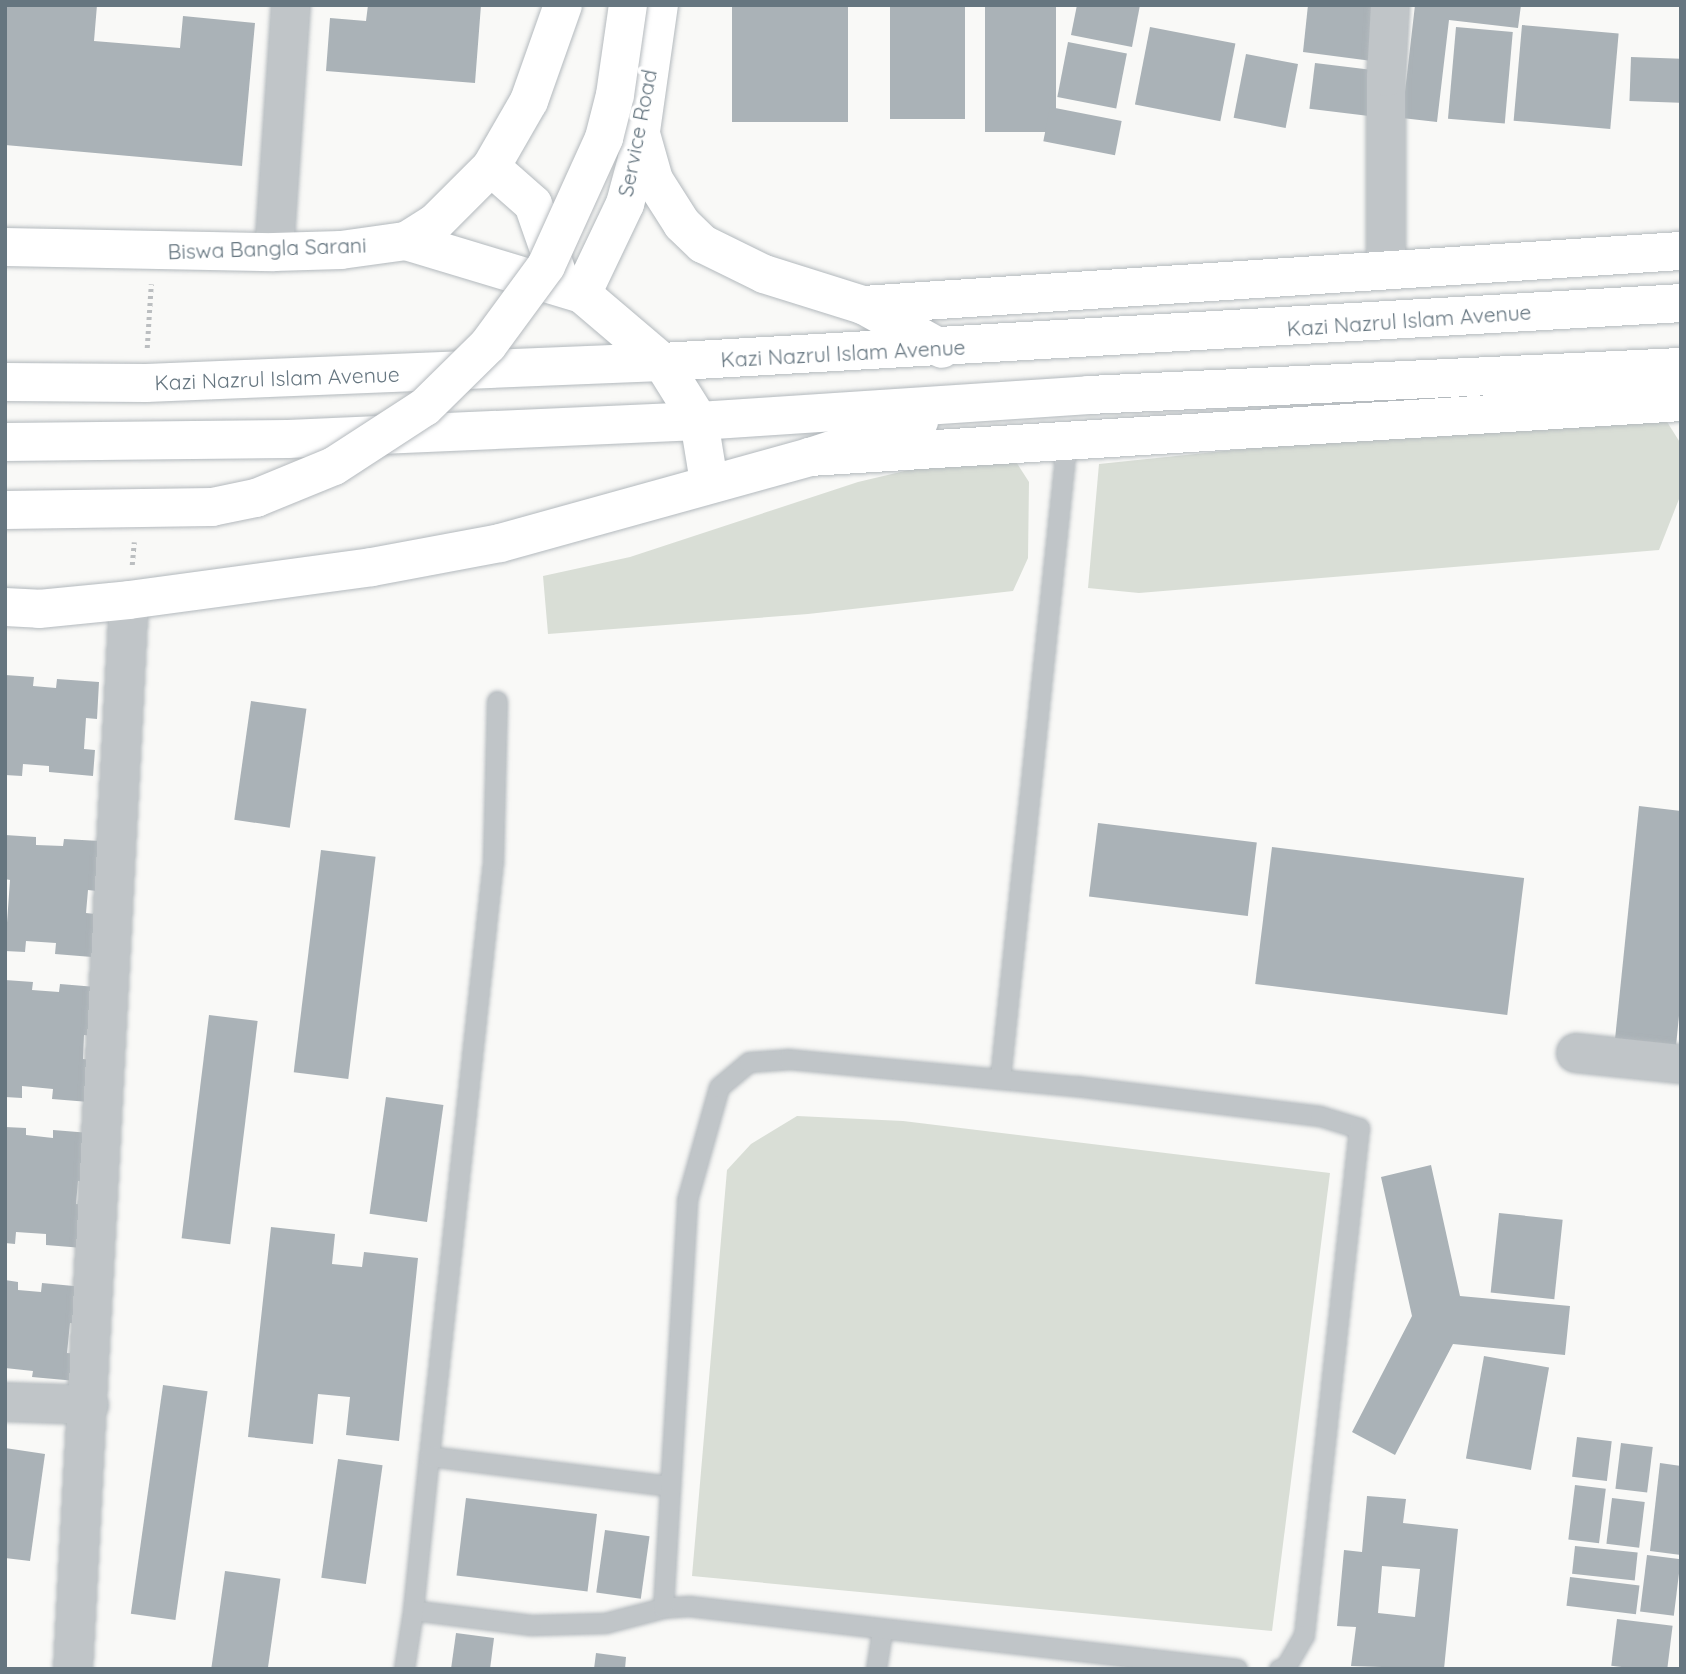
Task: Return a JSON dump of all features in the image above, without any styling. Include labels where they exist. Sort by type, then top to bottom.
[{"type":"main road","name":"Biswa Bangla Sarani","points":[[5,247],[274,252],[341,250],[406,241],[435,223],[491,167],[529,100],[563,5]]},
{"type":"main road","points":[[5,510],[212,507],[256,498],[334,467],[425,407],[488,345],[551,255],[604,138],[615,95],[628,5]]},
{"type":"main road","name":"Service Road","points":[[571,289],[625,204],[641,134],[659,5]]},
{"type":"main road","points":[[641,134],[654,180],[682,224],[703,244],[764,274],[863,305],[942,349]]},
{"type":"main road","points":[[491,167],[533,204],[571,289]]},
{"type":"main road","points":[[406,241],[571,289],[662,362],[698,421],[709,482]]},
{"type":"main road","points":[[863,305],[1681,251]]},
{"type":"main road","name":"Kazi Nazrul Islam Avenue","points":[[5,382],[146,383],[942,349],[1681,303]]},
{"type":"main road","points":[[5,442],[288,439],[698,421],[1089,395],[1681,367]]},
{"type":"main road","points":[[810,457],[1067,438],[1681,402]]},
{"type":"main road","points":[[5,607],[38,609],[129,600],[372,567],[500,543],[709,482],[810,457],[968,405]]},
{"type":"street","points":[[274,252],[291,5]]},
{"type":"street","points":[[1386,269],[1386,77],[1391,5]]},
{"type":"street","points":[[73,1669],[89,1405],[129,600]]},
{"type":"street","points":[[1576,1053],[1680,1054]]},
{"type":"street","points":[[5,1402],[89,1405]]},
{"type":"lane","points":[[1000,1079],[1067,438]]},
{"type":"lane","points":[[404,1669],[413,1611],[493,860],[497,701]]},
{"type":"lane","points":[[663,1608],[687,1200],[719,1087],[749,1062],[788,1059],[1000,1079],[1320,1116],[1359,1128],[1304,1635],[1284,1669],[1279,1669]]},
{"type":"lane","points":[[429,1456],[670,1486]]},
{"type":"lane","points":[[413,1611],[531,1625],[605,1623],[663,1608],[689,1606],[882,1631],[1237,1669]]},
{"type":"lane","points":[[876,1669],[882,1631]]},
{"type":"path","points":[[146,383],[152,251]]},
{"type":"shaded area","points":[[1657,406],[1681,444],[1681,494],[1659,550],[1139,593],[1088,588],[1099,464]]},
{"type":"shaded area","points":[[1013,457],[1029,482],[1028,558],[1013,591],[808,614],[548,634],[543,576],[630,557],[858,482],[951,460]]},
{"type":"shaded area","points":[[797,1116],[903,1121],[1330,1173],[1272,1631],[692,1576],[727,1170],[751,1144]]},
{"type":"building","points":[[5,5],[97,5],[94,41],[180,48],[183,16],[255,23],[242,166],[5,145]]},
{"type":"building","points":[[368,5],[481,5],[475,83],[326,71],[330,18],[366,21]]},
{"type":"building","points":[[732,5],[848,5],[848,122],[732,122]]},
{"type":"building","points":[[890,5],[965,5],[965,119],[890,119]]},
{"type":"building","points":[[985,5],[1056,5],[1056,132],[985,132]]},
{"type":"building","points":[[1077,5],[1140,5],[1132,47],[1071,35]]},
{"type":"building","points":[[1308,5],[1379,5],[1372,61],[1303,52]]},
{"type":"building","points":[[1415,5],[1521,5],[1518,28],[1449,20],[1437,122],[1402,118]]},
{"type":"building","points":[[1522,25],[1619,33],[1610,129],[1514,121]]},
{"type":"building","points":[[1150,27],[1235,44],[1220,121],[1135,105]]},
{"type":"building","points":[[1456,27],[1513,32],[1505,124],[1448,119]]},
{"type":"building","points":[[1068,42],[1127,53],[1116,108],[1057,97]]},
{"type":"building","points":[[1246,54],[1298,64],[1286,128],[1234,118]]},
{"type":"building","points":[[1631,57],[1681,59],[1679,103],[1629,101]]},
{"type":"building","points":[[1315,63],[1373,70],[1367,116],[1309,109]]},
{"type":"building","points":[[1050,107],[1122,121],[1115,155],[1043,141]]},
{"type":"building","points":[[5,675],[34,677],[33,686],[56,688],[57,679],[99,682],[97,719],[86,718],[84,749],[95,750],[93,776],[49,772],[49,766],[23,764],[22,776],[5,775]]},
{"type":"building","points":[[251,701],[306,709],[290,828],[234,820]]},
{"type":"building","points":[[1639,806],[1681,811],[1681,996],[1675,1056],[1614,1049]]},
{"type":"building","points":[[1098,823],[1257,842],[1248,916],[1089,896]]},
{"type":"building","points":[[5,835],[36,837],[36,845],[63,846],[64,839],[100,841],[97,891],[88,890],[86,913],[95,914],[92,957],[55,954],[56,943],[26,941],[25,952],[5,951],[10,880],[5,879]]},
{"type":"building","points":[[1272,847],[1524,878],[1507,1015],[1255,984]]},
{"type":"building","points":[[321,850],[376,857],[348,1079],[294,1072]]},
{"type":"building","points":[[5,980],[33,982],[32,990],[59,992],[60,984],[96,987],[93,1036],[84,1035],[83,1059],[92,1060],[89,1102],[52,1099],[53,1089],[22,1086],[22,1098],[5,1097]]},
{"type":"building","points":[[209,1015],[258,1021],[230,1244],[182,1238]]},
{"type":"building","points":[[386,1097],[443,1105],[427,1222],[370,1214]]},
{"type":"building","points":[[5,1127],[26,1128],[26,1135],[53,1138],[53,1130],[90,1133],[87,1182],[78,1181],[76,1204],[85,1205],[83,1248],[46,1245],[46,1234],[16,1232],[15,1244],[5,1243]]},
{"type":"building","points":[[1431,1165],[1460,1296],[1570,1306],[1565,1355],[1453,1344],[1395,1455],[1352,1432],[1412,1316],[1381,1177]]},
{"type":"building","points":[[1499,1213],[1563,1220],[1554,1299],[1491,1293]]},
{"type":"building","points":[[271,1227],[335,1234],[332,1264],[362,1267],[364,1252],[418,1258],[399,1441],[346,1435],[350,1397],[318,1394],[313,1444],[248,1437]]},
{"type":"building","points":[[5,1280],[18,1282],[18,1290],[41,1292],[42,1283],[84,1287],[81,1324],[70,1323],[67,1353],[78,1354],[76,1381],[32,1377],[33,1371],[5,1368]]},
{"type":"building","points":[[1484,1356],[1549,1367],[1531,1470],[1466,1458]]},
{"type":"building","points":[[163,1385],[208,1391],[175,1620],[131,1614]]},
{"type":"building","points":[[1577,1437],[1612,1441],[1607,1481],[1572,1477]]},
{"type":"building","points":[[1621,1443],[1653,1447],[1647,1493],[1615,1489]]},
{"type":"building","points":[[5,1448],[45,1454],[30,1561],[5,1558]]},
{"type":"building","points":[[338,1459],[383,1465],[366,1584],[321,1578]]},
{"type":"building","points":[[1660,1463],[1681,1466],[1681,1555],[1650,1551]]},
{"type":"building","points":[[1575,1485],[1606,1489],[1599,1543],[1568,1540]]},
{"type":"building","points":[[1367,1496],[1406,1499],[1403,1523],[1458,1529],[1444,1669],[1351,1666],[1356,1627],[1337,1626],[1344,1550],[1362,1552]],"holes":[[[1382,1566],[1420,1569],[1415,1617],[1378,1613]]]},
{"type":"building","points":[[466,1498],[597,1514],[588,1592],[456,1575]]},
{"type":"building","points":[[1612,1498],[1645,1502],[1639,1548],[1606,1544]]},
{"type":"building","points":[[605,1530],[650,1536],[641,1599],[596,1592]]},
{"type":"building","points":[[1575,1546],[1638,1553],[1635,1580],[1572,1574]]},
{"type":"building","points":[[1647,1555],[1681,1559],[1674,1616],[1640,1612]]},
{"type":"building","points":[[225,1571],[280,1579],[268,1669],[211,1669]]},
{"type":"building","points":[[1570,1577],[1639,1586],[1636,1614],[1566,1606]]},
{"type":"building","points":[[1617,1619],[1673,1626],[1667,1669],[1611,1666]]},
{"type":"building","points":[[456,1633],[494,1638],[490,1669],[451,1669]]},
{"type":"building","points":[[596,1653],[626,1657],[625,1669],[594,1669]]}]
